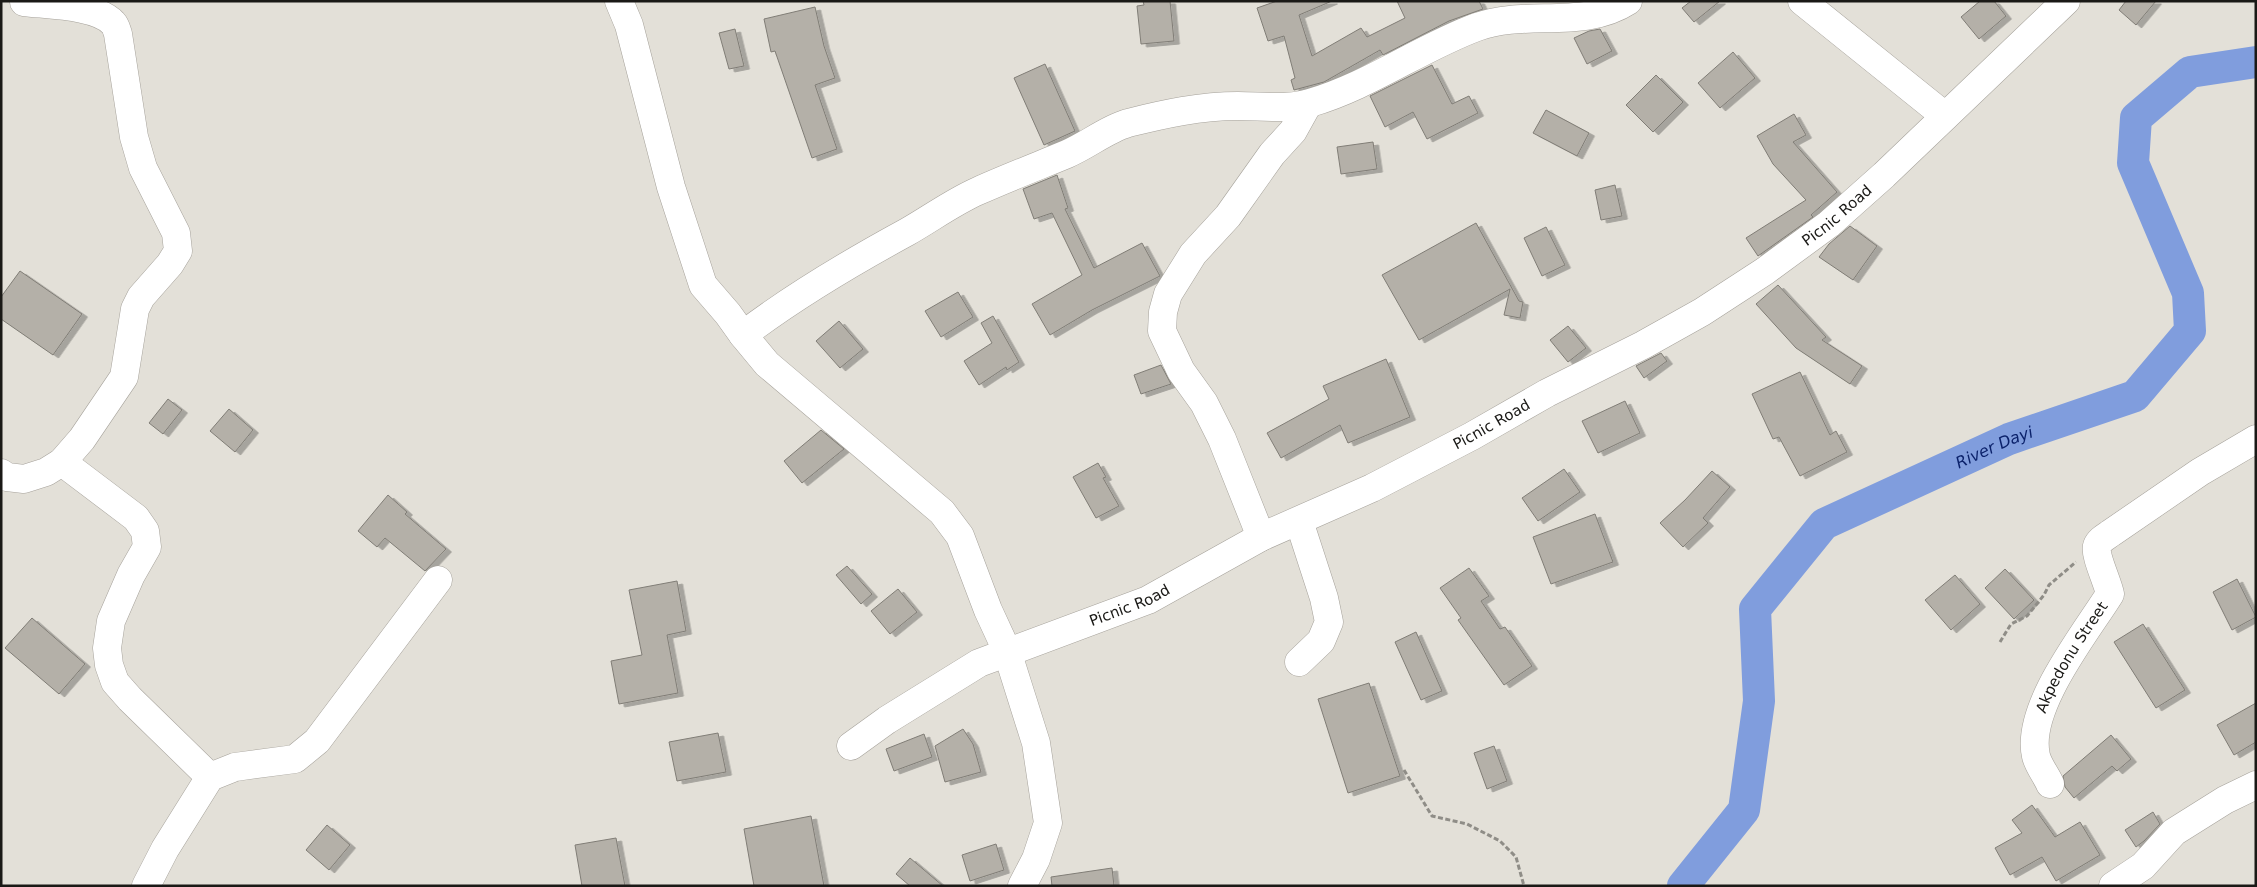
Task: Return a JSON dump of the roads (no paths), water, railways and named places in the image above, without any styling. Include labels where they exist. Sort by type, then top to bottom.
[{"type":"street","points":[[619,1],[629,25],[671,187],[703,285],[767,364],[942,512],[960,536],[984,602],[1007,651],[1036,743],[1048,823],[1036,859],[1022,886]]},
{"type":"street","points":[[743,335],[769,315],[872,250],[976,192],[1080,148],[1124,124],[1188,110],[1236,106],[1277,108],[1308,104],[1348,90],[1478,27],[1508,20],[1552,20],[1597,14],[1616,9],[1628,1]]},
{"type":"street","points":[[1802,1],[1945,116]]},
{"type":"street","name":"Picnic Road","points":[[851,746],[887,720],[979,663],[1148,600],[1261,537],[1372,488],[1702,312],[1765,271],[1829,224],[1884,176],[2066,1]]},
{"type":"street","points":[[1,473],[7,477],[24,479],[46,472],[62,462],[82,439],[124,377],[135,309],[141,297],[170,264],[178,251],[176,232],[143,168],[134,137],[118,34],[114,23],[100,15],[78,8],[24,2]]},
{"type":"street","points":[[1261,537],[1222,439],[1204,403],[1181,371],[1162,331],[1164,312],[1168,294],[1193,254],[1228,216],[1272,154],[1293,131],[1308,104]]},
{"type":"street","name":"Akpedonu Street","points":[[2050,784],[2036,756],[2036,731],[2043,704],[2074,648],[2110,594],[2108,582],[2096,555],[2096,547],[2100,541],[2111,533],[2200,472],[2256,439]]},
{"type":"street","points":[[62,462],[136,518],[145,531],[147,547],[131,575],[110,621],[107,648],[109,665],[115,682],[130,699],[210,777]]},
{"type":"street","points":[[1299,521],[1330,622],[1321,642],[1299,662]]},
{"type":"street","points":[[146,886],[165,849],[210,777],[235,767],[295,759],[318,742],[438,580]]},
{"type":"street","points":[[2113,886],[2143,866],[2174,832],[2225,800],[2256,784]]},
{"type":"waterway","name":"River Dayi","points":[[1683,886],[1744,810],[1759,701],[1755,609],[1824,524],[2009,439],[2135,396],[2190,331],[2188,293],[2133,163],[2136,118],[2190,72],[2256,62]]}]
